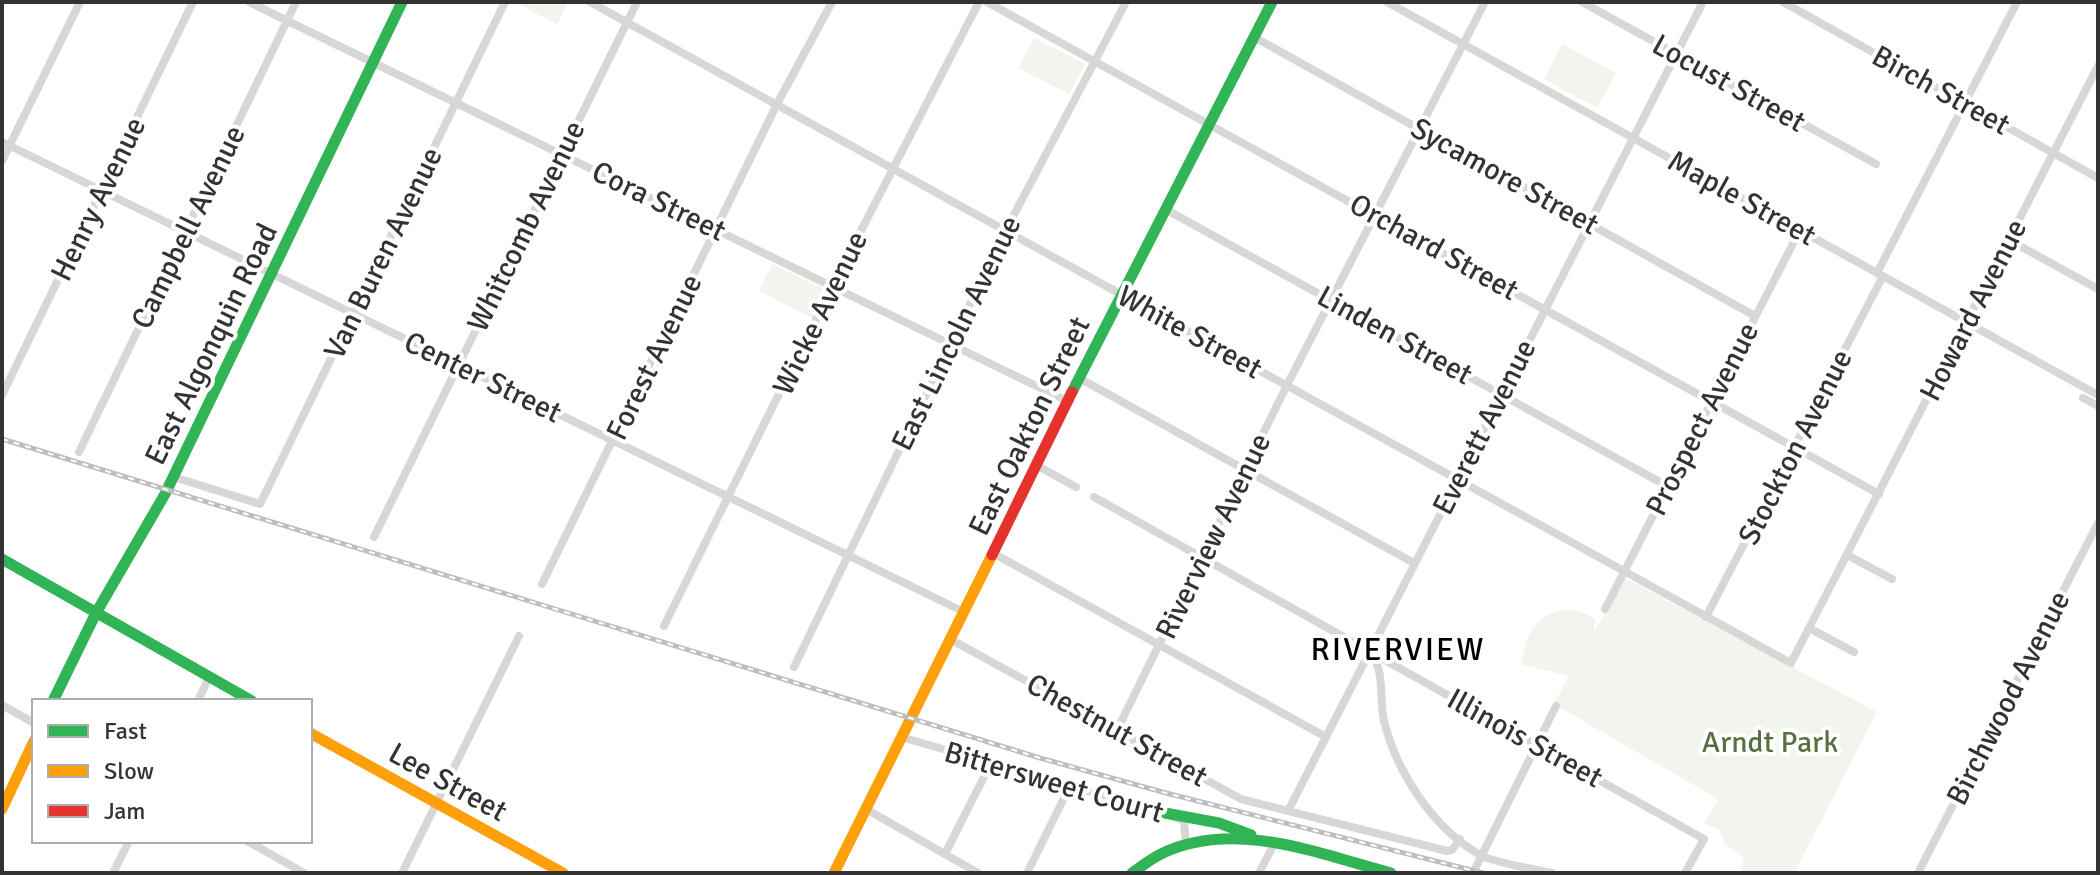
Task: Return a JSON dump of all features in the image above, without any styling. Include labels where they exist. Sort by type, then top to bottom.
[{"type":"main road","name":"East Algonquin Road","points":[[54,699],[96,613],[174,477],[402,2]]},
{"type":"main road","name":"East Oakton Street","points":[[834,873],[1067,401],[1272,2]]},
{"type":"main road","points":[[2,559],[248,699]]},
{"type":"main road","name":"Lee Street","points":[[312,734],[563,873]]},
{"type":"main road","points":[[2,809],[32,745]]},
{"type":"main road","points":[[1165,813],[1219,823],[1268,842],[1391,873]]},
{"type":"main road","points":[[1132,873],[1160,853],[1186,844],[1223,837],[1268,842]]},
{"type":"street","points":[[2,161],[6,144],[80,2]]},
{"type":"street","name":"Henry Avenue","points":[[2,395],[193,2]]},
{"type":"street","name":"Cora Street","points":[[249,2],[1067,401]]},
{"type":"street","name":"Campbell Avenue","points":[[79,452],[296,2]]},
{"type":"street","name":"Van Buren Avenue","points":[[174,477],[260,504],[505,2]]},
{"type":"street","name":"White Street","points":[[590,2],[1791,663]]},
{"type":"street","name":"Whitcomb Avenue","points":[[374,537],[637,2]]},
{"type":"street","name":"Forest Avenue","points":[[542,584],[777,104],[832,2]]},
{"type":"street","name":"Wicke Avenue","points":[[664,626],[833,285],[979,2]]},
{"type":"street","name":"Orchard Street","points":[[987,2],[1879,494]]},
{"type":"street","name":"East Lincoln Avenue","points":[[794,667],[1006,230],[1126,2]]},
{"type":"street","name":"Maple Street","points":[[1387,2],[2098,395]]},
{"type":"street","name":"Riverview Avenue","points":[[1117,730],[1287,385],[1485,2]]},
{"type":"street","name":"Locust Street","points":[[1582,2],[1876,164]]},
{"type":"street","name":"Everett Avenue","points":[[1289,809],[1703,2]]},
{"type":"street","name":"Birch Street","points":[[1783,2],[2098,178]]},
{"type":"street","name":"Stockton Avenue","points":[[1706,617],[1795,448],[2017,2]]},
{"type":"street","name":"Sycamore Street","points":[[1254,37],[1755,316]]},
{"type":"street","name":"Howard Avenue","points":[[1791,663],[2098,67]]},
{"type":"street","name":"Center Street","points":[[6,144],[964,612]]},
{"type":"street","name":"Linden Street","points":[[1165,209],[1667,486]]},
{"type":"street","name":"Prospect Avenue","points":[[1605,609],[1800,230]]},
{"type":"street","points":[[2009,240],[2098,289]]},
{"type":"street","points":[[1079,378],[1414,563]]},
{"type":"street","points":[[2083,398],[2098,406]]},
{"type":"street","points":[[1036,465],[1076,487]]},
{"type":"street","name":"Illinois Street","points":[[1094,497],[1704,839],[1685,873]]},
{"type":"street","name":"Birchwood Avenue","points":[[1918,873],[2098,523]]},
{"type":"street","points":[[993,553],[1326,737]]},
{"type":"street","points":[[1847,555],[1892,579]]},
{"type":"street","points":[[1809,628],[1854,652]]},
{"type":"street","points":[[402,873],[519,636]]},
{"type":"street","name":"Chestnut Street","points":[[950,639],[1241,799],[1447,851],[1452,850],[1460,839]]},
{"type":"street","points":[[1369,652],[1378,664],[1380,706],[1387,732],[1405,775],[1428,808],[1481,855],[1552,873]]},
{"type":"street","points":[[199,699],[209,677]]},
{"type":"street","points":[[2,705],[32,722]]},
{"type":"street","points":[[1473,873],[1556,706]]},
{"type":"street","name":"Bittersweet Court","points":[[901,737],[1165,813],[1184,821],[1186,844]]},
{"type":"street","points":[[945,854],[990,765]]},
{"type":"street","points":[[1027,873],[1070,786]]},
{"type":"street","points":[[866,809],[978,873]]},
{"type":"street","points":[[1259,873],[1268,842]]},
{"type":"street","points":[[113,873],[128,843]]},
{"type":"street","points":[[251,843],[304,873]]},
{"type":"green space","points":[[514,2],[568,2],[557,24]]},
{"type":"green space","points":[[1034,38],[1085,64],[1069,94],[1018,68]]},
{"type":"green space","points":[[1562,44],[1616,73],[1597,108],[1544,79]]},
{"type":"green space","points":[[772,264],[826,290],[812,318],[759,291]]},
{"type":"green space","name":"Arndt Park","points":[[1625,578],[1877,712],[1794,873],[1739,873],[1744,858],[1724,843],[1719,829],[1704,824],[1718,799],[1554,704],[1569,676],[1521,664],[1530,633],[1551,613],[1569,610],[1587,615],[1595,620],[1593,634]]},
{"type":"railway","points":[[2,439],[1040,758],[1483,873]]},
{"type":"traffic: fast","points":[[54,699],[96,613],[165,494],[402,2]]},
{"type":"traffic: fast","points":[[1072,392],[1272,2]]},
{"type":"traffic: fast","points":[[2,559],[248,699]]},
{"type":"traffic: fast","points":[[1165,813],[1219,823],[1251,835]]},
{"type":"traffic: fast","points":[[1132,873],[1163,853],[1191,843],[1219,839],[1277,843],[1391,873]]},
{"type":"traffic: slow","points":[[834,873],[992,555]]},
{"type":"traffic: slow","points":[[312,734],[563,873]]},
{"type":"traffic: slow","points":[[2,809],[32,745]]},
{"type":"traffic: jam","points":[[992,555],[1072,392]]},
{"type":"district","name":"RIVERVIEW","points":[[1398,649]]}]
